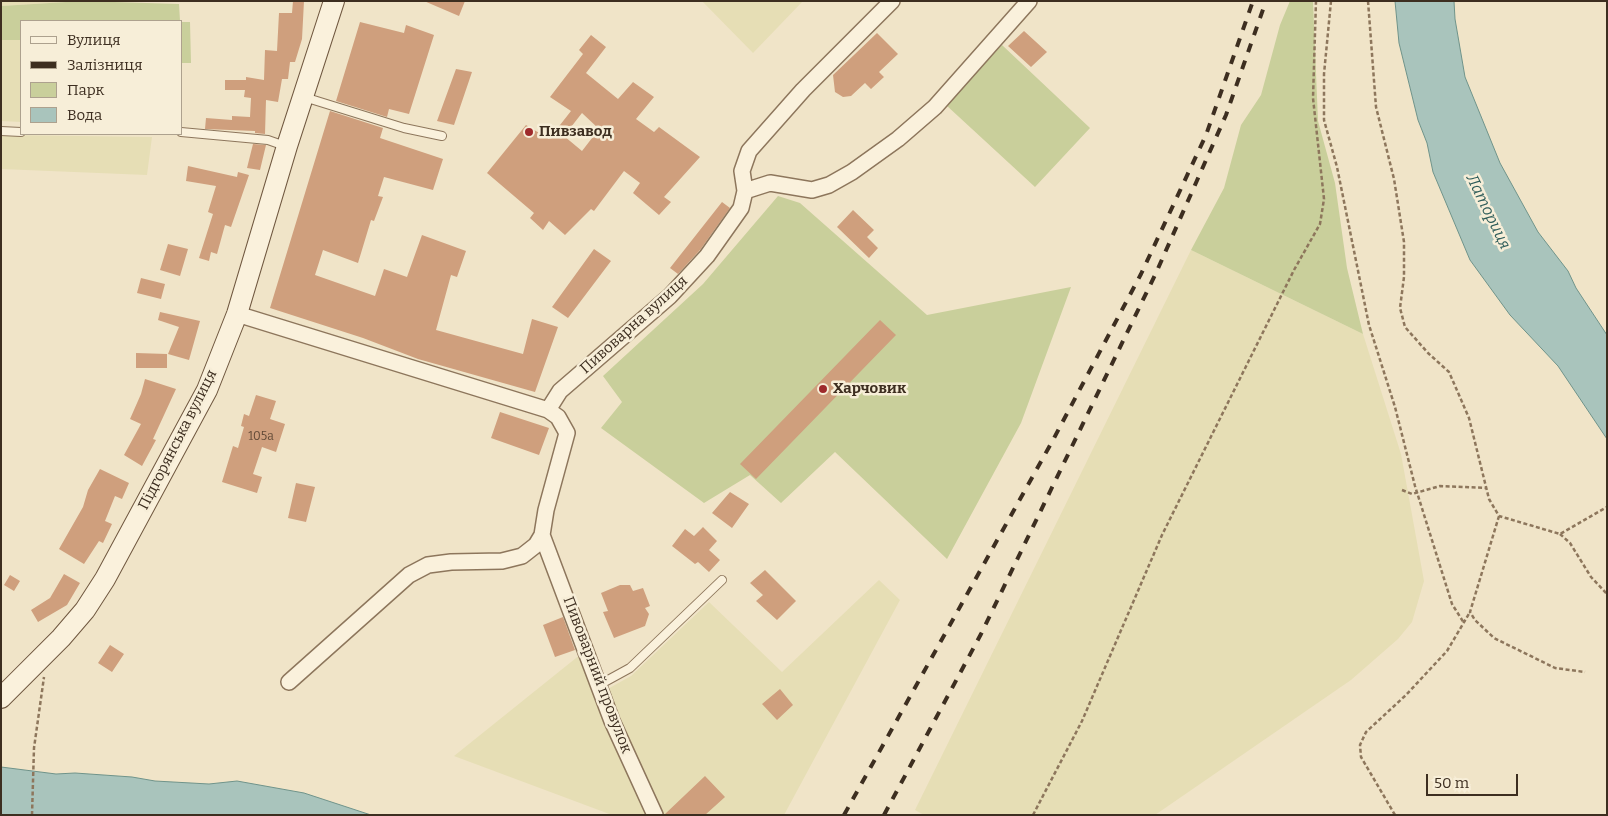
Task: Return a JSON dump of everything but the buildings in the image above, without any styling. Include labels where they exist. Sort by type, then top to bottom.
[{"type":"main road","name":"Підгорянська вулиця","points":[[1,698],[85,610],[105,578],[207,390],[237,314],[287,146],[334,1]]},
{"type":"street","points":[[892,1],[803,90],[749,151],[742,171],[745,191],[770,182],[812,190],[829,185],[852,172],[898,139],[935,107],[1029,1]]},
{"type":"street","name":"Пивоварна вулиця","points":[[548,410],[560,391],[670,296],[707,256],[741,208],[745,191]]},
{"type":"street","points":[[237,314],[548,410]]},
{"type":"street","name":"Пивоварний провулок","points":[[548,410],[558,417],[567,433],[546,510],[542,535],[612,721],[655,815]]},
{"type":"street","points":[[289,682],[409,575],[428,565],[452,562],[502,561],[522,556],[536,545],[542,535]]},
{"type":"lane","points":[[304,96],[404,128],[442,136]]},
{"type":"lane","points":[[1,131],[20,132]]},
{"type":"lane","points":[[182,132],[268,140],[287,146]]},
{"type":"lane","points":[[599,685],[630,668],[722,580]]},
{"type":"path","points":[[1034,815],[1082,721],[1162,535],[1294,270],[1320,224],[1324,199],[1313,98],[1316,1]]},
{"type":"path","points":[[1331,1],[1324,74],[1324,120],[1337,167],[1369,325],[1396,408],[1417,493],[1452,604],[1464,623]]},
{"type":"path","points":[[1368,1],[1376,107],[1394,179],[1404,242],[1404,277],[1400,308],[1405,327],[1428,353],[1449,372],[1469,418],[1489,499],[1499,516],[1560,534],[1570,542],[1591,577],[1607,594]]},
{"type":"path","points":[[1402,490],[1412,494],[1440,486],[1487,488]]},
{"type":"path","points":[[1560,534],[1607,507]]},
{"type":"path","points":[[1395,815],[1361,757],[1360,745],[1366,732],[1406,695],[1447,651],[1464,623],[1470,612],[1499,516]]},
{"type":"path","points":[[1470,612],[1475,620],[1494,638],[1555,668],[1585,672]]},
{"type":"path","points":[[32,815],[34,748],[44,678],[43,656]]},
{"type":"shaded area","points":[[1,1],[82,1],[1,6]]},
{"type":"shaded area","points":[[702,1],[803,1],[753,53]]},
{"type":"shaded area","points":[[1,40],[20,40],[20,122],[1,121]]},
{"type":"shaded area","points":[[1,135],[152,137],[147,175],[1,169]]},
{"type":"shaded area","points":[[1191,250],[1363,334],[1401,454],[1424,581],[1412,622],[1398,639],[1351,680],[1155,815],[924,815],[915,810]]},
{"type":"shaded area","points":[[879,580],[900,600],[784,815],[612,815],[454,756],[581,654],[595,696],[631,676],[709,602],[782,672]]},
{"type":"green space","points":[[82,1],[179,4],[180,20],[20,20],[20,40],[1,40],[1,6]]},
{"type":"green space","points":[[1290,1],[1313,1],[1318,121],[1335,183],[1347,268],[1363,334],[1191,250],[1224,188],[1241,125],[1261,95],[1280,25]]},
{"type":"green space","points":[[182,22],[190,22],[191,63],[182,63]]},
{"type":"green space","points":[[1002,45],[1090,128],[1035,187],[946,105]]},
{"type":"green space","name":"Харчовик","points":[[778,196],[800,203],[927,315],[1071,287],[1021,423],[947,559],[835,452],[781,503],[750,475],[704,503],[601,428],[622,402],[603,376],[703,284]]},
{"type":"water","name":"Латориця","points":[[1395,1],[1454,1],[1455,19],[1465,77],[1500,163],[1538,232],[1568,271],[1576,288],[1607,335],[1607,439],[1558,366],[1510,315],[1470,260],[1433,172],[1427,143],[1418,120],[1399,43]]},
{"type":"water","points":[[1,767],[56,774],[75,773],[132,777],[155,781],[209,784],[237,781],[304,793],[371,815],[1,815]]},
{"type":"railway","points":[[844,815],[1053,440],[1141,274],[1206,135],[1253,1]]},
{"type":"railway","points":[[884,815],[981,634],[1156,273],[1226,115],[1266,1]]},
{"type":"place","name":"Пивзавод","points":[[529,132]]},
{"type":"place","name":"Харчовик","points":[[823,389]]}]
